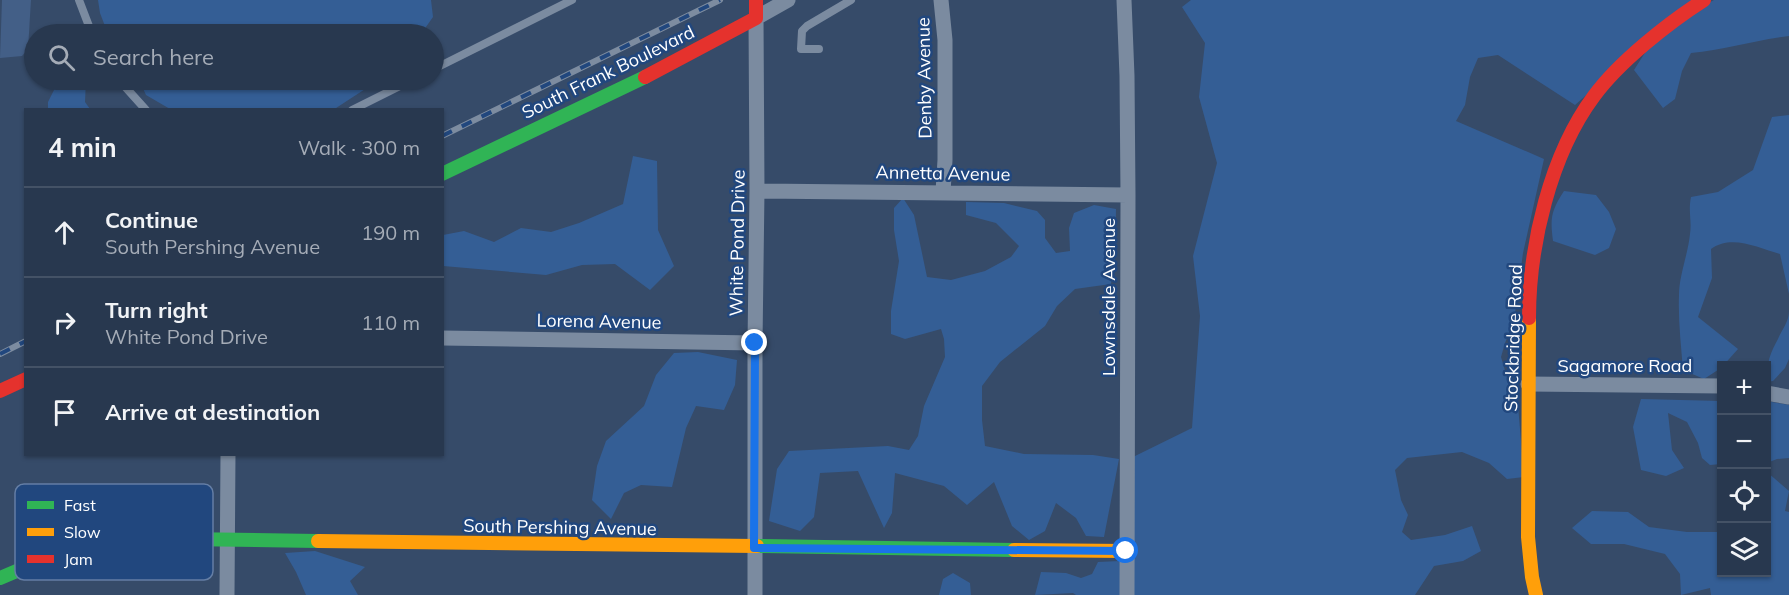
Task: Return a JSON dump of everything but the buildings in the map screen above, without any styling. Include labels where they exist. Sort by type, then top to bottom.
[{"type":"street","name":"White Pond Drive","points":[[755,595],[756,0]]},
{"type":"street","name":"South Frank Boulevard","points":[[444,173],[658,70],[788,0]]},
{"type":"street","name":"Denby Avenue","points":[[941,0],[945,40],[943,192]]},
{"type":"street","name":"Lownsdale Avenue","points":[[1124,0],[1128,195],[1127,595]]},
{"type":"street","name":"Stockbridge Road","points":[[1536,595],[1528,537],[1529,292],[1534,252],[1544,210],[1568,141],[1577,121],[1593,97],[1618,68],[1688,9],[1704,0]]},
{"type":"street","name":"Annetta Avenue","points":[[757,191],[1128,195]]},
{"type":"street","name":"Lorena Avenue","points":[[444,338],[755,343]]},
{"type":"street","points":[[0,391],[24,379]]},
{"type":"street","name":"Sagamore Road","points":[[1528,384],[1717,386]]},
{"type":"street","points":[[1771,394],[1789,397]]},
{"type":"street","points":[[227,595],[228,456]]},
{"type":"street","name":"South Pershing Avenue","points":[[213,540],[1126,551]]},
{"type":"street","name":"South Pershing Avenue","points":[[0,578],[15,571]]},
{"type":"lane","points":[[79,0],[88,24]]},
{"type":"lane","points":[[444,64],[572,0]]},
{"type":"lane","points":[[819,49],[801,49],[802,31],[851,0]]},
{"type":"lane","points":[[128,90],[144,108]]},
{"type":"lane","points":[[356,108],[392,90]]},
{"type":"shaded area","points":[[2,0],[31,0],[30,24],[24,24],[24,54],[22,56],[0,58]]},
{"type":"shaded area","points":[[98,0],[431,0],[433,17],[428,24],[104,24]]},
{"type":"shaded area","points":[[1191,0],[1695,0],[1575,105],[1498,55],[1478,58],[1470,77],[1465,105],[1456,121],[1544,159],[1523,253],[1514,321],[1501,357],[1507,377],[1517,393],[1524,477],[1507,479],[1489,463],[1462,452],[1407,458],[1395,470],[1401,500],[1408,515],[1402,532],[1411,540],[1445,535],[1472,526],[1481,551],[1463,561],[1434,566],[1415,595],[1133,595],[1133,457],[1192,428],[1200,316],[1193,256],[1217,163],[1199,97],[1205,43],[1182,7]]},
{"type":"shaded area","points":[[1714,0],[1789,0],[1789,36],[1691,53],[1682,71],[1675,99],[1663,108],[1634,70],[1648,48],[1699,8]]},
{"type":"shaded area","points":[[54,90],[86,90],[85,102],[89,108],[48,108],[48,102]]},
{"type":"shaded area","points":[[144,90],[364,90],[336,108],[168,108],[146,95]]},
{"type":"shaded area","points":[[1789,115],[1789,294],[1780,254],[1736,242],[1711,249],[1712,278],[1698,317],[1738,349],[1727,361],[1717,361],[1717,371],[1704,379],[1683,370],[1680,332],[1679,288],[1690,234],[1691,197],[1718,192],[1753,170],[1772,117]]},
{"type":"shaded area","points":[[633,156],[657,161],[658,230],[674,266],[650,290],[615,264],[582,265],[546,275],[444,266],[444,235],[464,231],[494,242],[521,228],[551,232],[623,204]]},
{"type":"shaded area","points":[[1564,191],[1596,195],[1609,212],[1616,229],[1609,248],[1595,255],[1553,241],[1552,215]]},
{"type":"shaded area","points":[[903,198],[914,215],[927,277],[951,280],[985,271],[1011,257],[1019,246],[996,223],[966,215],[966,202],[1004,203],[1037,211],[1045,220],[1045,238],[1056,253],[1070,251],[1069,228],[1074,213],[1094,205],[1116,209],[1115,257],[1111,284],[1075,289],[1057,306],[1045,326],[1000,362],[982,386],[985,446],[1024,454],[1093,455],[1119,459],[1104,537],[1086,536],[1076,518],[1056,503],[1045,531],[1029,540],[1012,526],[994,482],[967,505],[944,486],[895,473],[892,513],[884,528],[858,471],[820,473],[814,517],[800,531],[769,521],[777,469],[789,451],[888,446],[909,450],[918,436],[924,406],[945,357],[944,339],[941,329],[905,339],[891,334],[891,311],[899,261],[894,230],[894,208]]},
{"type":"shaded area","points":[[1789,315],[1789,359],[1785,368],[1771,381],[1771,361],[1769,361]]},
{"type":"shaded area","points":[[698,352],[737,360],[735,385],[724,410],[696,406],[686,428],[672,487],[641,485],[624,493],[611,519],[592,500],[597,466],[606,441],[644,406],[656,375],[674,353]]},
{"type":"shaded area","points":[[1641,399],[1717,401],[1717,464],[1710,465],[1702,458],[1698,443],[1687,422],[1668,413],[1672,450],[1684,468],[1666,476],[1641,470],[1633,427]]},
{"type":"shaded area","points":[[1771,402],[1789,405],[1789,458],[1771,461]]},
{"type":"shaded area","points":[[1771,475],[1789,491],[1785,511],[1789,512],[1789,595],[1711,595],[1710,588],[1681,595],[1680,574],[1665,554],[1624,544],[1591,544],[1572,528],[1592,511],[1628,512],[1649,527],[1687,532],[1717,532],[1717,577],[1771,577]]},
{"type":"shaded area","points":[[315,551],[365,567],[350,581],[358,595],[306,595],[285,553]]},
{"type":"shaded area","points":[[1120,561],[1120,595],[1076,595],[1073,593],[1035,595],[1041,572],[1066,573],[1081,578],[1092,574],[1098,562]]},
{"type":"shaded area","points":[[953,573],[970,583],[971,595],[939,595],[943,579]]},
{"type":"railway","points":[[444,135],[720,0]]},
{"type":"railway","points":[[0,354],[24,342]]},
{"type":"traffic: fast","points":[[444,173],[645,77]]},
{"type":"traffic: fast","points":[[213,539],[318,541]]},
{"type":"traffic: fast","points":[[757,546],[1014,550]]},
{"type":"traffic: fast","points":[[0,578],[15,572]]},
{"type":"traffic: slow","points":[[1529,318],[1528,537],[1536,595]]},
{"type":"traffic: slow","points":[[318,541],[757,546]]},
{"type":"traffic: slow","points":[[1014,550],[1126,551]]},
{"type":"traffic: jam","points":[[645,77],[756,18],[756,0]]},
{"type":"traffic: jam","points":[[1529,318],[1533,261],[1538,232],[1545,202],[1565,145],[1604,83],[1660,32],[1704,0]]},
{"type":"traffic: jam","points":[[0,391],[24,380]]},
{"type":"route","points":[[755,343],[754,548],[1126,551]]}]
